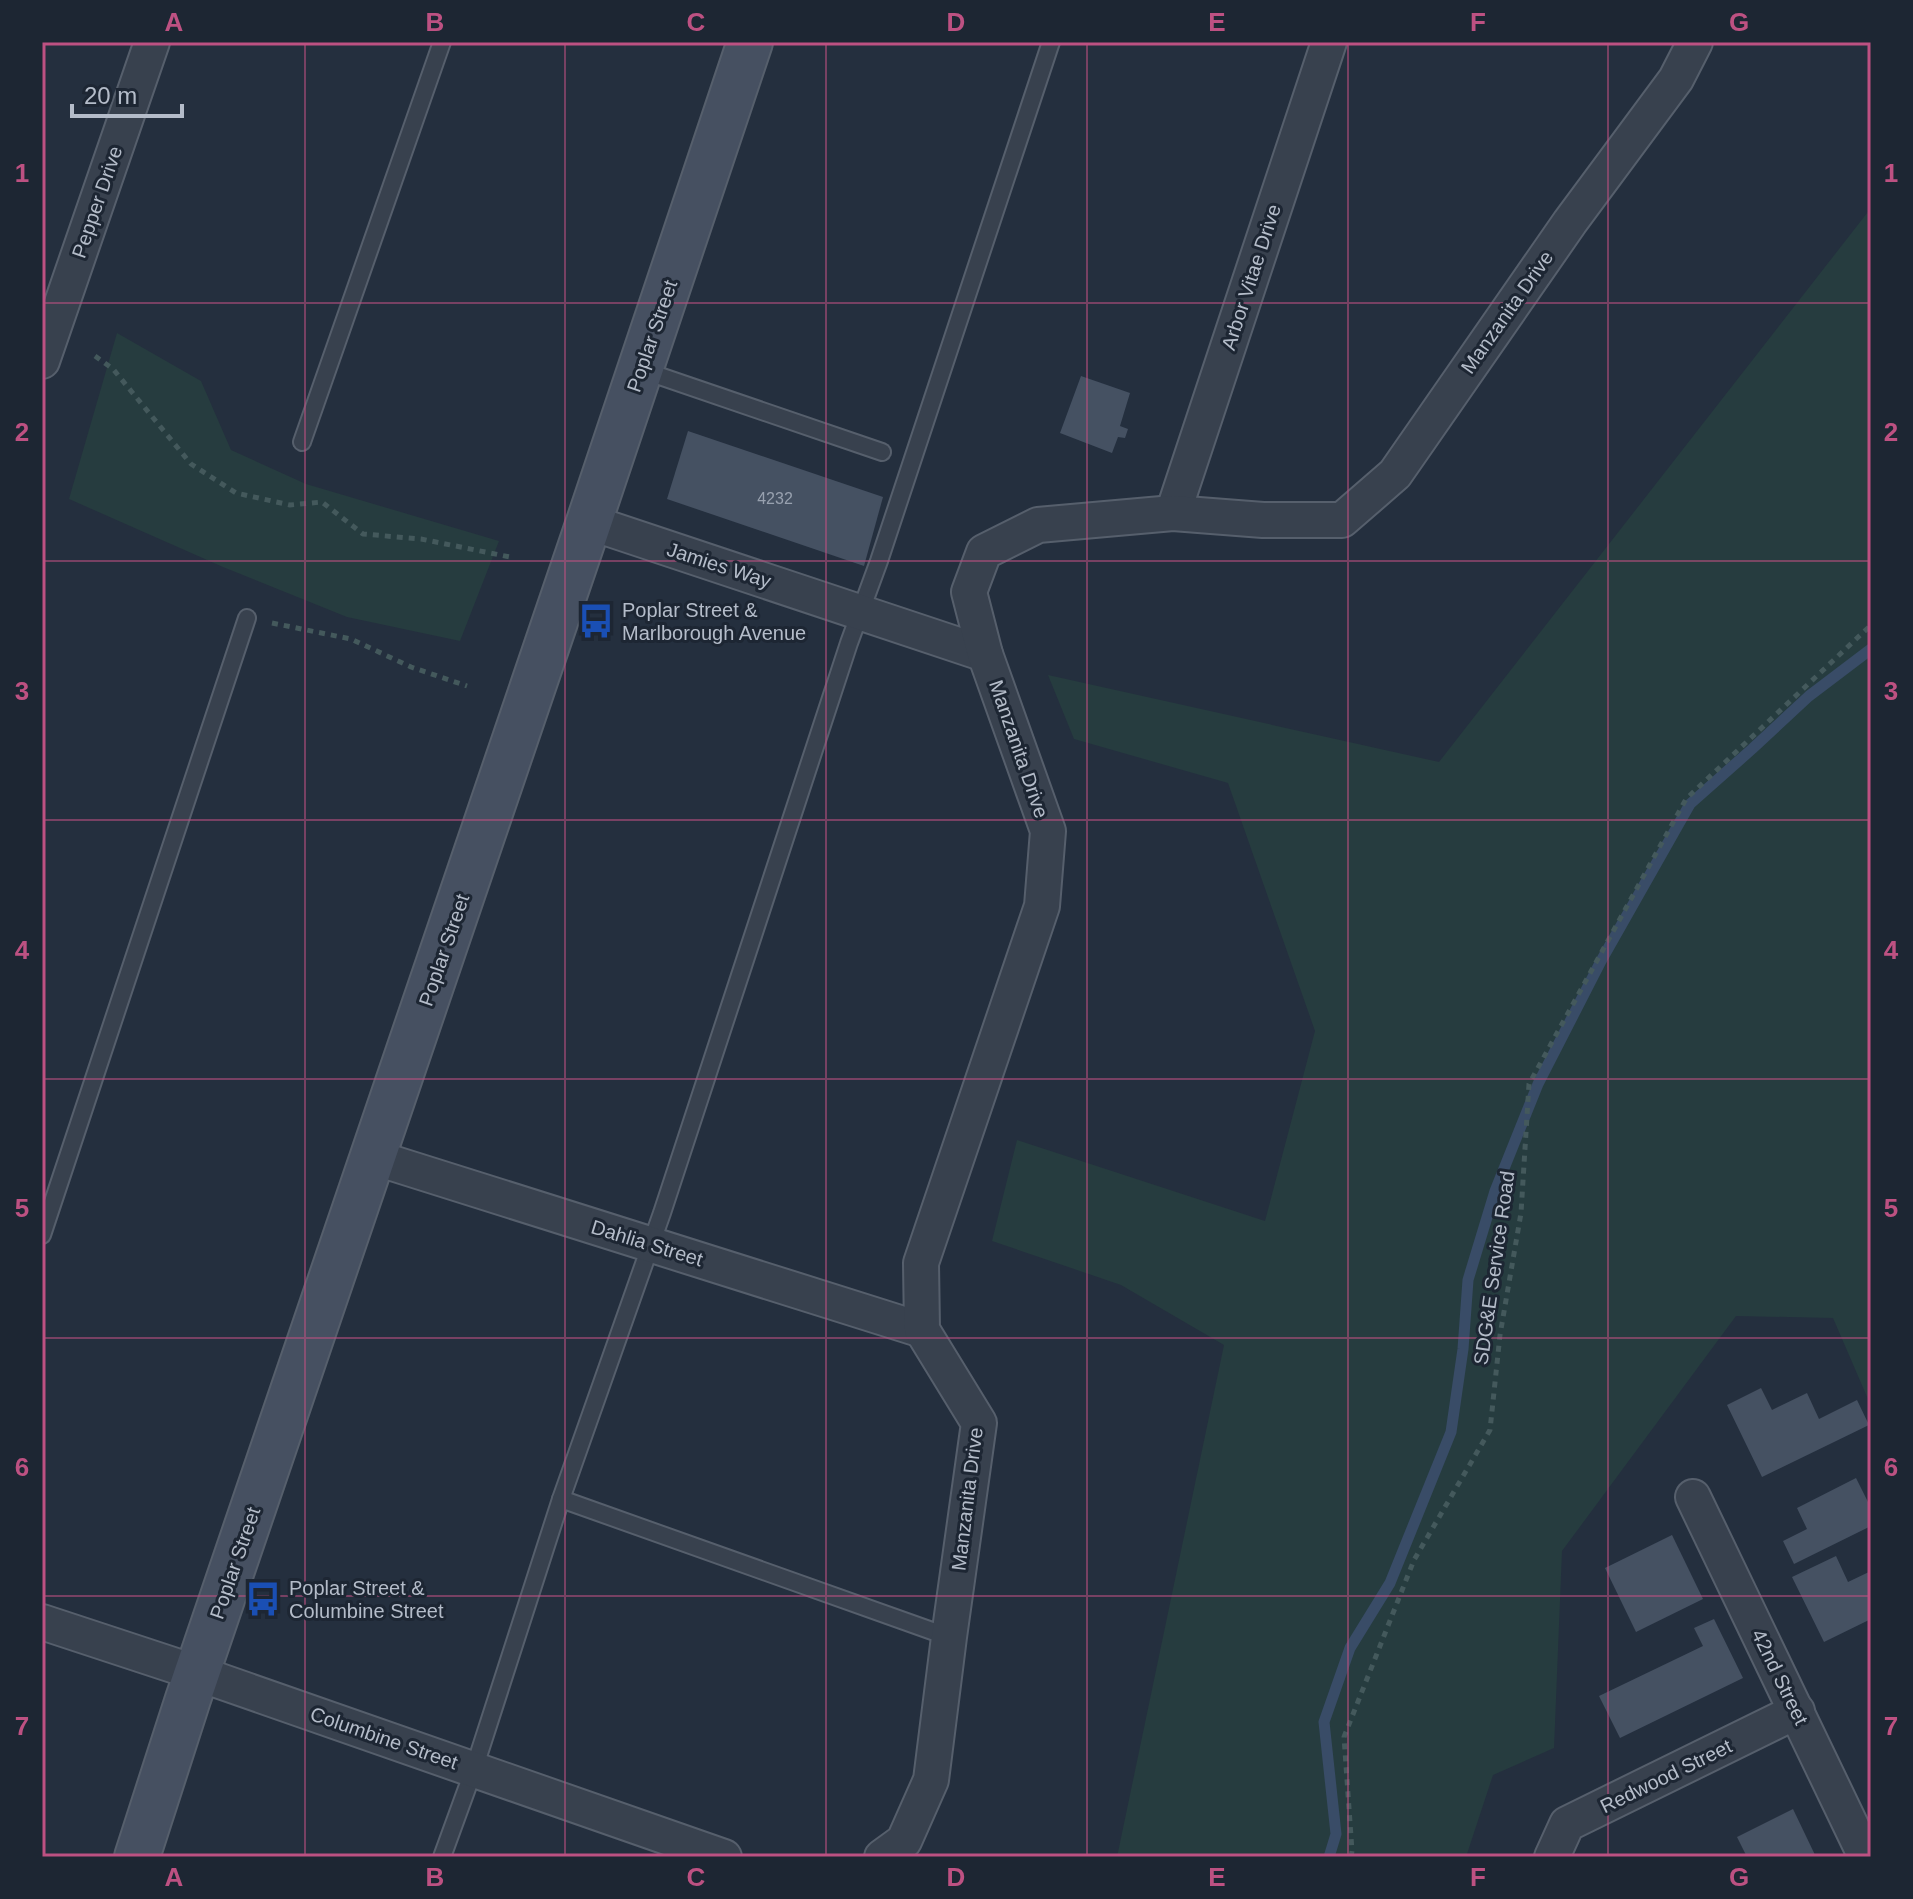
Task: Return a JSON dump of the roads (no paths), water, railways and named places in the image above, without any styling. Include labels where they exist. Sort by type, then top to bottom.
[{"type":"street","name":"Pepper Drive","points":[[42,361],[152,42]]},
{"type":"street","name":"Poplar Street","points":[[137,1857],[750,42]]},
{"type":"street","name":"Arbor Vitae Drive","points":[[1173,513],[1329,42]]},
{"type":"street","name":"Manzanita Drive","points":[[882,1857],[904,1841],[931,1780],[979,1423],[922,1330],[921,1263],[1042,906],[1048,831],[985,654],[969,592],[984,552],[1038,525],[1173,513],[1263,520],[1342,520],[1395,474],[1570,222],[1676,79],[1695,42]]},
{"type":"street","name":"Jamies Way","points":[[589,522],[985,654]]},
{"type":"street","name":"Dahlia Street","points":[[373,1157],[922,1330]]},
{"type":"street","name":"42nd Street","points":[[1693,1497],[1866,1857]]},
{"type":"street","name":"Columbine Street","points":[[42,1622],[724,1857]]},
{"type":"street","name":"Redwood Street","points":[[1552,1857],[1567,1824],[1797,1711]]},
{"type":"lane","points":[[302,442],[442,42]]},
{"type":"lane","points":[[442,1857],[474,1769],[561,1499],[651,1244],[1051,42]]},
{"type":"lane","points":[[641,369],[882,452]]},
{"type":"lane","points":[[42,1235],[247,618]]},
{"type":"lane","points":[[561,1499],[949,1637]]},
{"type":"waterway","points":[[1329,1857],[1336,1834],[1324,1722],[1350,1648],[1390,1583],[1451,1432],[1463,1349],[1468,1280],[1495,1191],[1538,1084],[1601,961],[1690,804],[1809,696],[1871,649]]},
{"type":"place","name":"Poplar Street & Marlborough Avenue","points":[[596,621]]},
{"type":"place","name":"Poplar Street & Columbine Street","points":[[263,1599]]}]
